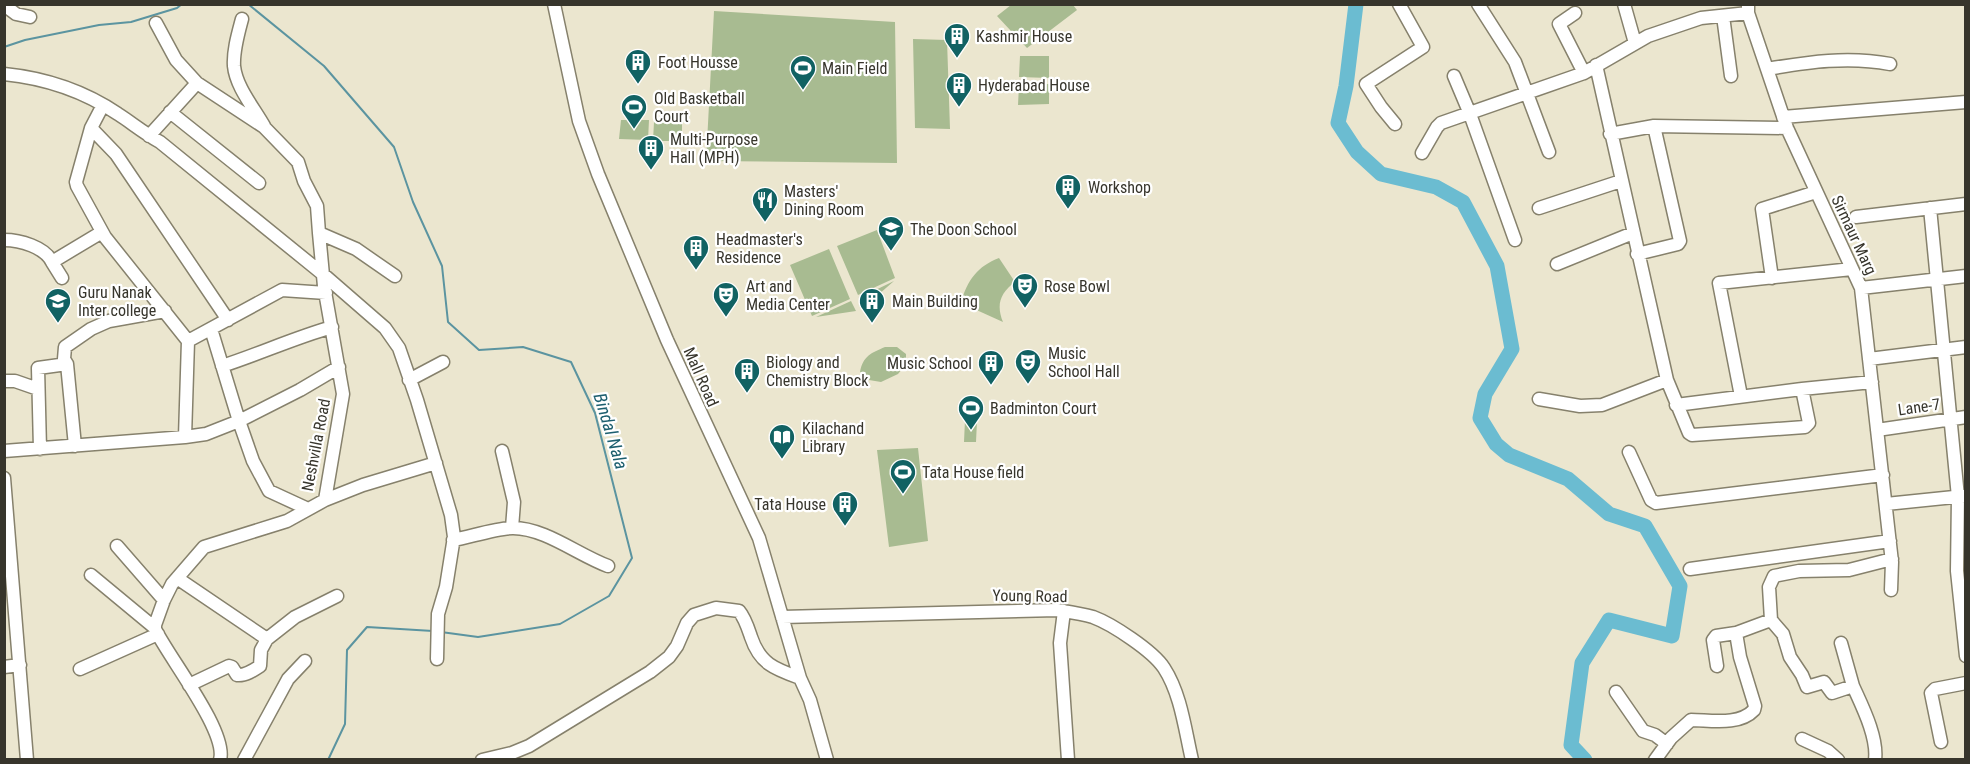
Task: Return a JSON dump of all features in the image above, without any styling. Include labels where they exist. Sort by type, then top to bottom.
[{"type":"street","name":"Mall Road","points":[[554,4],[579,121],[598,174],[667,340],[759,538],[800,678],[810,700],[827,759]]},
{"type":"street","points":[[1395,124],[1366,84],[1423,47],[1400,4]]},
{"type":"street","points":[[1478,4],[1514,58],[1549,152]]},
{"type":"street","points":[[1624,4],[1635,43]]},
{"type":"street","points":[[1697,4],[1701,18]]},
{"type":"street","points":[[4,5],[16,14],[30,17]]},
{"type":"street","points":[[1422,153],[1439,124],[1527,95],[1584,73],[1648,36],[1701,18],[1723,16],[1748,9]]},
{"type":"street","name":"Sirmaur Marg","points":[[1748,9],[1785,123],[1860,288],[1890,541],[1891,590]]},
{"type":"street","points":[[1575,13],[1559,24],[1584,73]]},
{"type":"street","points":[[1723,16],[1731,76]]},
{"type":"street","points":[[242,19],[236,43],[234,68],[240,85],[264,127]]},
{"type":"street","points":[[156,23],[176,60],[197,83],[264,127]]},
{"type":"street","points":[[1767,69],[1819,60],[1868,60],[1890,64]]},
{"type":"street","points":[[1596,65],[1667,381],[1689,433],[1692,435],[1806,427],[1809,423],[1802,389]]},
{"type":"street","points":[[4,74],[32,77],[77,92],[117,113],[141,132],[160,142],[324,275],[389,333],[399,348],[451,515],[453,540],[437,626],[437,659]]},
{"type":"street","points":[[1454,76],[1515,240]]},
{"type":"street","points":[[149,136],[197,83]]},
{"type":"street","points":[[1610,134],[1654,126],[1742,129],[1965,102]]},
{"type":"street","points":[[103,105],[92,128],[76,184],[102,232],[188,342],[185,436]]},
{"type":"street","points":[[170,112],[259,183]]},
{"type":"street","points":[[1637,254],[1680,243],[1654,126]]},
{"type":"street","name":"Neshvilla Road","points":[[156,631],[164,600],[177,578],[208,544],[287,521],[325,500],[343,394],[326,293],[317,206],[304,181],[301,167],[264,127]]},
{"type":"street","points":[[92,128],[116,154],[228,320]]},
{"type":"street","points":[[1539,208],[1621,181]]},
{"type":"street","points":[[1772,278],[1762,209],[1816,192]]},
{"type":"street","points":[[1856,217],[1965,204]]},
{"type":"street","points":[[1930,208],[1943,350],[1962,497],[1961,570],[1965,656]]},
{"type":"street","points":[[52,262],[102,232]]},
{"type":"street","points":[[319,232],[356,249],[395,276]]},
{"type":"street","points":[[1557,264],[1633,233]]},
{"type":"street","points":[[4,240],[16,240],[47,254],[62,278]]},
{"type":"street","points":[[1741,396],[1718,285],[1720,282],[1852,269]]},
{"type":"street","points":[[1860,288],[1965,276]]},
{"type":"street","points":[[188,342],[282,290],[326,293]]},
{"type":"street","points":[[75,446],[67,364],[64,359],[65,347],[109,321],[165,311]]},
{"type":"street","points":[[222,366],[262,353],[297,337],[332,327]]},
{"type":"street","points":[[211,329],[239,421],[253,461],[266,487],[274,494],[308,509]]},
{"type":"street","points":[[1869,359],[1965,347]]},
{"type":"street","points":[[409,380],[443,362]]},
{"type":"street","points":[[40,449],[38,368],[67,364]]},
{"type":"street","points":[[4,451],[206,434],[239,421],[339,368]]},
{"type":"street","points":[[4,381],[15,381],[38,389]]},
{"type":"street","points":[[1539,399],[1590,407],[1602,405],[1667,381]]},
{"type":"street","points":[[1677,405],[1872,382]]},
{"type":"street","name":"Lane-7","points":[[1877,430],[1965,417]]},
{"type":"street","points":[[502,451],[514,502],[512,528]]},
{"type":"street","points":[[1629,453],[1651,500],[1656,503],[1883,475]]},
{"type":"street","points":[[325,500],[363,485],[436,463]]},
{"type":"street","points":[[4,478],[27,759]]},
{"type":"street","points":[[1886,504],[1962,497]]},
{"type":"street","points":[[453,540],[512,528],[530,531],[556,540],[587,558],[608,566]]},
{"type":"street","points":[[1690,569],[1890,541]]},
{"type":"street","points":[[117,546],[164,600]]},
{"type":"street","points":[[1853,686],[1832,693],[1824,682],[1807,687],[1790,657],[1783,634],[1772,620],[1769,587],[1774,576],[1799,571],[1849,570],[1892,561]]},
{"type":"street","points":[[91,575],[156,631],[215,728],[220,743],[220,759],[228,759]]},
{"type":"street","points":[[177,578],[267,639]]},
{"type":"street","points":[[189,685],[229,666],[241,676],[260,666],[261,650],[267,639],[295,617],[337,596]]},
{"type":"street","points":[[483,759],[512,753],[529,746],[650,672],[669,657],[678,646],[694,615],[716,608],[739,610],[754,645],[765,662],[800,678]]},
{"type":"street","name":"Young Road","points":[[782,617],[1064,611],[1093,617],[1105,622],[1152,654],[1164,668],[1174,687],[1192,759]]},
{"type":"street","points":[[1064,611],[1060,643],[1068,759]]},
{"type":"street","points":[[1717,666],[1713,639],[1716,636],[1736,633],[1772,620]]},
{"type":"street","points":[[80,669],[156,631]]},
{"type":"street","points":[[1655,759],[1690,720],[1726,721],[1742,717],[1754,710],[1755,706],[1740,657],[1736,633]]},
{"type":"street","points":[[1841,643],[1853,686],[1869,722],[1876,753],[1875,759]]},
{"type":"street","points":[[244,759],[288,679],[305,661]]},
{"type":"street","points":[[4,667],[20,665]]},
{"type":"street","points":[[1941,742],[1931,693],[1935,689],[1965,683]]},
{"type":"street","points":[[1616,692],[1643,730],[1667,744]]},
{"type":"street","points":[[1802,740],[1828,751],[1838,759]]},
{"type":"green space","points":[[1011,5],[1073,5],[1077,10],[1027,48],[997,16]]},
{"type":"green space","name":"Main Field","points":[[714,11],[895,22],[897,163],[706,161]]},
{"type":"green space","points":[[913,39],[947,40],[950,129],[915,128]]},
{"type":"green space","points":[[1020,56],[1049,56],[1049,78],[1019,77]]},
{"type":"green space","points":[[1049,84],[1049,104],[1018,105],[1019,85]]},
{"type":"green space","name":"Old Basketball Court","points":[[621,120],[649,120],[648,140],[619,139]]},
{"type":"green space","name":"Old Basketball Court","points":[[654,122],[682,122],[682,141],[653,141]]},
{"type":"green space","points":[[877,230],[895,278],[858,295],[837,246]]},
{"type":"green space","points":[[829,249],[850,299],[812,316],[790,265]]},
{"type":"green space","points":[[999,258],[1015,282],[1006,290],[1001,300],[1000,310],[1003,322],[961,303],[974,275],[985,265]]},
{"type":"green space","points":[[894,281],[863,308],[859,298]]},
{"type":"green space","points":[[851,301],[856,311],[816,317]]},
{"type":"green space","points":[[885,347],[897,347],[906,354],[906,364],[898,374],[881,382],[869,380],[860,372],[863,362],[872,353]]},
{"type":"green space","name":"Badminton Court","points":[[965,420],[977,421],[976,442],[964,442]]},
{"type":"green space","name":"Tata House field","points":[[918,448],[928,541],[889,547],[877,450]]},
{"type":"waterway","points":[[4,47],[25,40],[99,25],[131,22],[177,8],[182,4]]},
{"type":"waterway","name":"Bindal Nala","points":[[248,4],[324,66],[394,147],[413,202],[442,266],[448,322],[479,350],[523,347],[571,362],[595,413],[632,558],[609,596],[560,624],[478,637],[441,632]]},
{"type":"waterway","points":[[1356,4],[1346,86],[1338,123],[1357,152],[1381,174],[1436,187],[1463,202],[1497,266],[1512,349],[1485,394],[1480,418],[1496,444],[1509,455],[1568,479],[1609,514],[1645,526],[1680,586],[1672,636],[1609,620],[1582,663],[1571,745],[1585,760]]},
{"type":"waterway","name":"Bindal Nala","points":[[328,760],[345,724],[347,650],[367,627],[433,631]]},
{"type":"place","name":"Kashmir House","points":[[957,59]]},
{"type":"place","name":"Foot Housse","points":[[638,85]]},
{"type":"place","name":"Main Field","points":[[803,91]]},
{"type":"place","name":"Hyderabad House","points":[[959,108]]},
{"type":"place","name":"Old Basketball Court","points":[[634,130]]},
{"type":"place","name":"Multi-Purpose Hall (MPH)","points":[[651,171]]},
{"type":"place","name":"Workshop","points":[[1068,210]]},
{"type":"place","name":"Masters' Dining Room","points":[[765,223]]},
{"type":"place","name":"The Doon School","points":[[891,252]]},
{"type":"place","name":"Headmaster's Residence","points":[[696,271]]},
{"type":"place","name":"Rose Bowl","points":[[1025,309]]},
{"type":"place","name":"Art and Media Center","points":[[726,318]]},
{"type":"place","name":"Guru Nanak Inter college","points":[[58,324]]},
{"type":"place","name":"Main Building","points":[[872,324]]},
{"type":"place","name":"Music School Hall","points":[[1028,385]]},
{"type":"place","name":"Music School","points":[[991,386]]},
{"type":"place","name":"Biology and Chemistry Block","points":[[747,394]]},
{"type":"place","name":"Badminton Court","points":[[971,431]]},
{"type":"place","name":"Kilachand Library","points":[[782,460]]},
{"type":"place","name":"Tata House field","points":[[903,495]]},
{"type":"place","name":"Tata House","points":[[845,527]]}]
